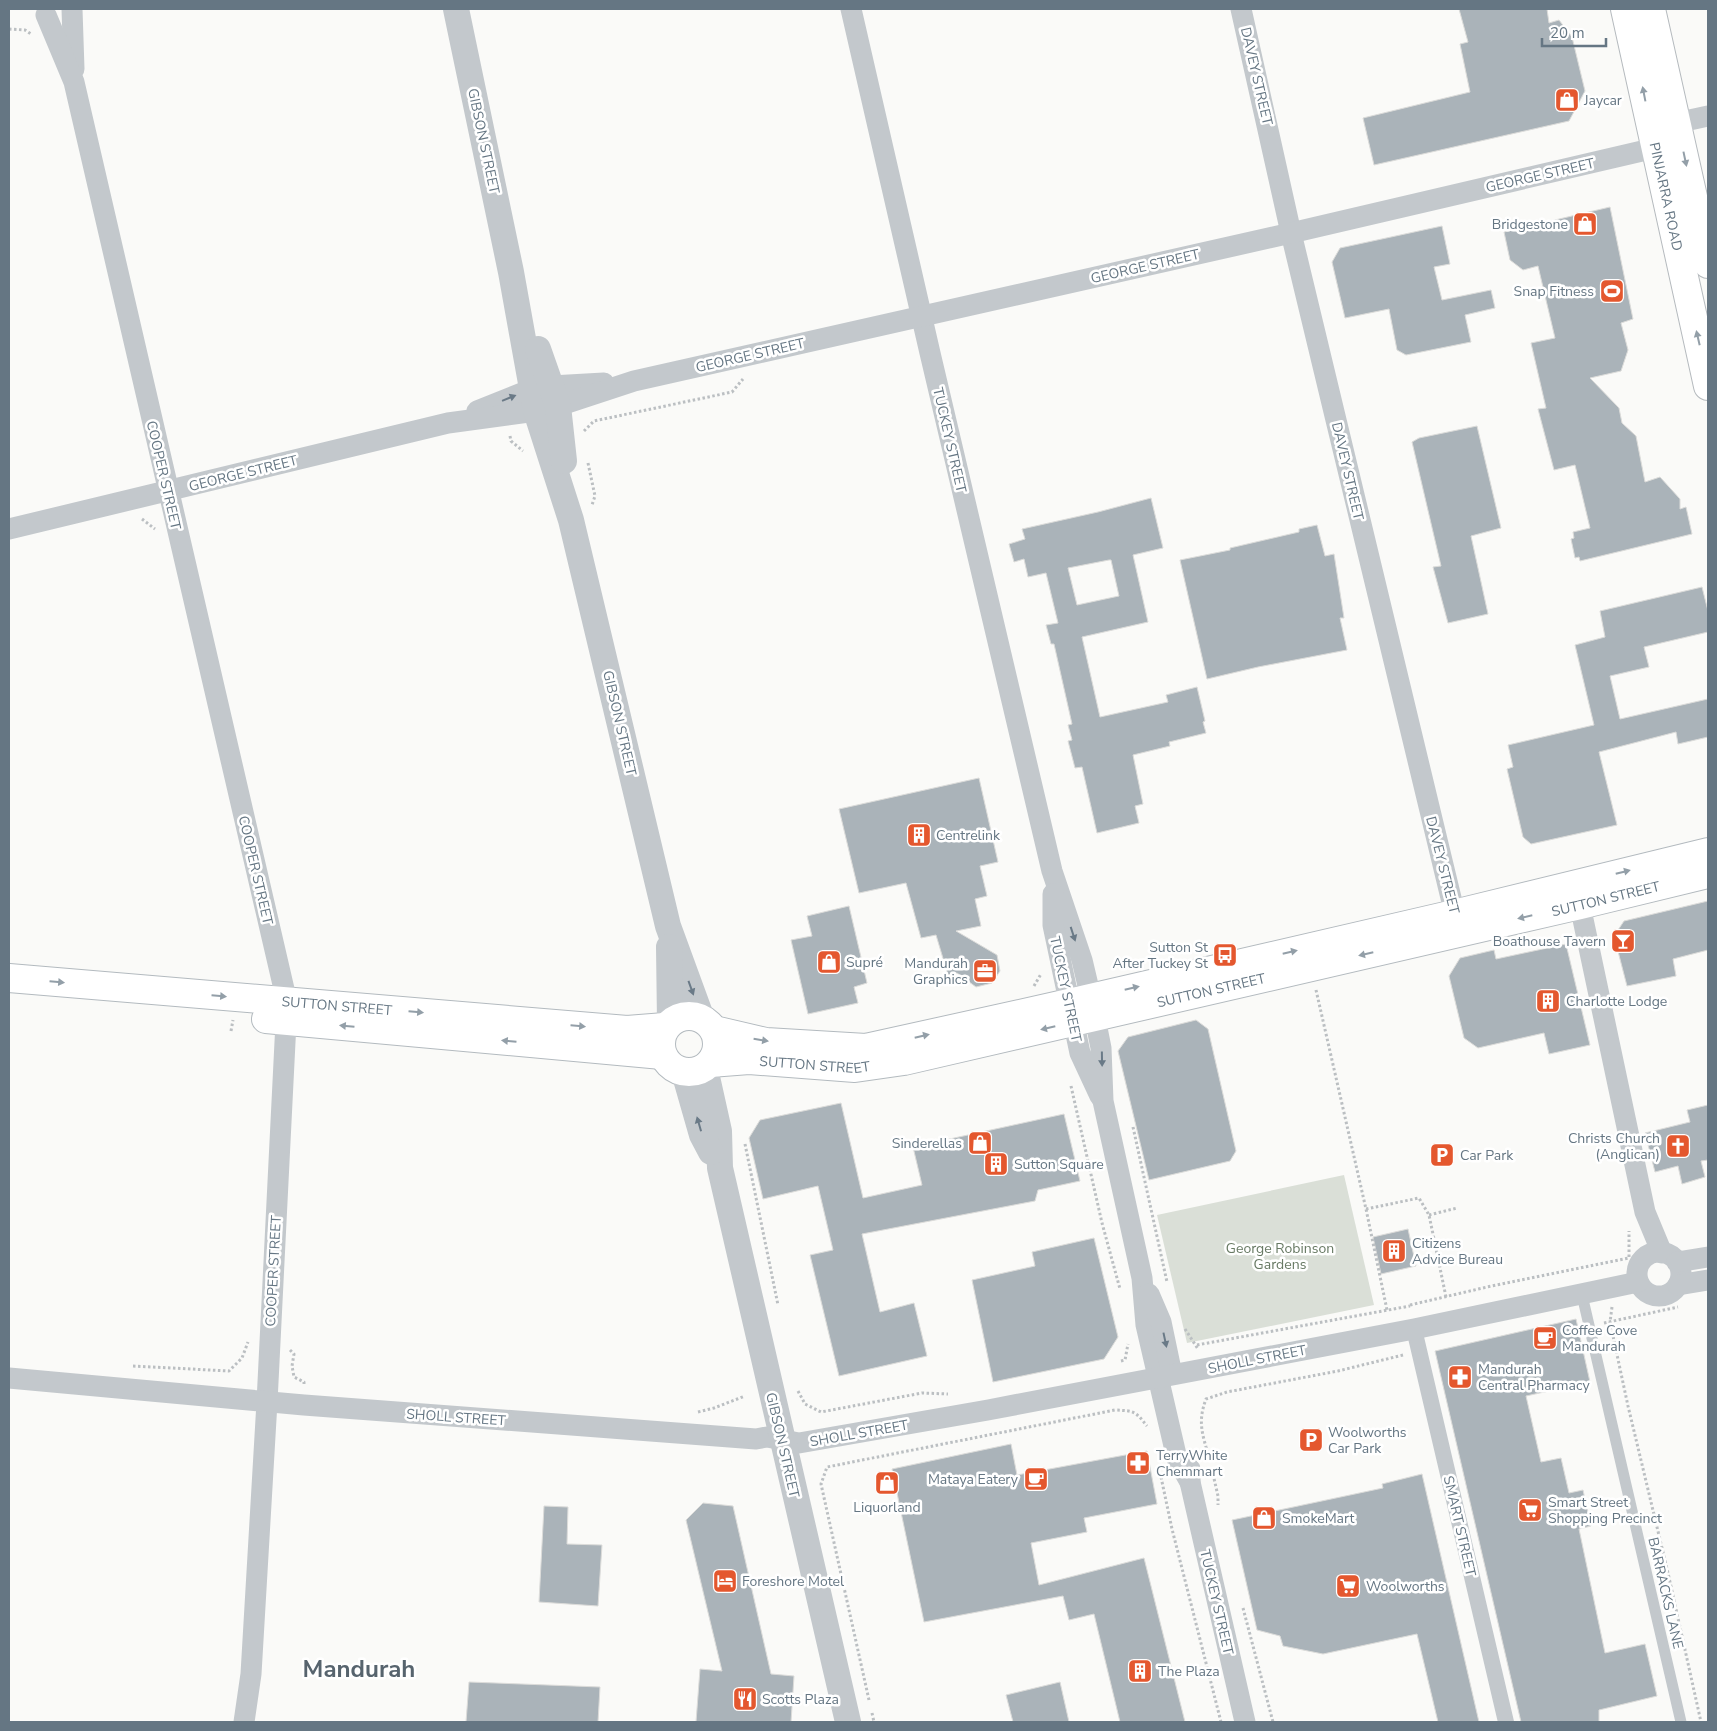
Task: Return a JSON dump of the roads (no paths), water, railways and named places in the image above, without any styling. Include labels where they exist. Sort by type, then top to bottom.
[{"type":"main road","name":"PINJARRA ROAD","points":[[1625,9],[1708,386]]},
{"type":"main road","name":"PINJARRA ROAD","points":[[1651,9],[1708,264]]},
{"type":"main road","name":"SUTTON STREET","points":[[1578,895],[1708,852]]},
{"type":"main road","name":"SUTTON STREET","points":[[700,1068],[749,1060],[855,1068],[904,1061],[1082,1010],[1578,895],[1708,874]]},
{"type":"main road","name":"SUTTON STREET","points":[[708,1024],[766,1042],[866,1048],[1310,967],[1457,923]]},
{"type":"main road","name":"SUTTON STREET","points":[[9,978],[662,1055]]},
{"type":"main road","name":"SUTTON STREET","points":[[9,997],[627,1030],[668,1024]]},
{"type":"main road","points":[[687,1015],[695,1016],[708,1024],[717,1038],[717,1047],[700,1068],[674,1069],[662,1055],[660,1044],[668,1024],[687,1015]]},
{"type":"street","points":[[38,12],[64,13],[72,9]]},
{"type":"street","name":"COOPER STREET","points":[[72,9],[74,82],[286,1011],[251,1674],[244,1722]]},
{"type":"street","name":"GIBSON STREET","points":[[456,9],[511,272],[544,398],[571,520],[668,926],[708,1024]]},
{"type":"street","name":"TUCKEY STREET","points":[[851,9],[921,317],[1052,871],[1053,924],[1082,1010],[1102,1048],[1103,1101],[1142,1278],[1146,1325],[1165,1376],[1177,1459],[1190,1482],[1245,1722]]},
{"type":"street","name":"DAVEY STREET","points":[[1241,9],[1291,233],[1457,923]]},
{"type":"street","name":"COOPER STREET","points":[[38,12],[74,82]]},
{"type":"street","name":"GEORGE STREET","points":[[9,529],[544,398],[634,381],[1291,233],[1653,138],[1677,122],[1708,116]]},
{"type":"street","name":"GEORGE STREET","points":[[448,423],[506,415],[544,398]]},
{"type":"street","points":[[1578,895],[1645,1212],[1643,1253],[1639,1272],[1647,1293],[1661,1296],[1674,1290],[1678,1285],[1681,1273],[1645,1212]]},
{"type":"street","name":"GIBSON STREET","points":[[668,926],[668,1024]]},
{"type":"street","name":"GIBSON STREET","points":[[700,1068],[702,1135],[720,1168],[848,1722]]},
{"type":"street","points":[[1639,1272],[1652,1253],[1670,1257],[1708,1256]]},
{"type":"street","name":"SHOLL STREET","points":[[9,1378],[266,1402],[756,1439],[767,1437],[799,1443],[1414,1329],[1582,1295],[1609,1289],[1639,1272]]},
{"type":"street","points":[[1678,1285],[1708,1280]]},
{"type":"street","name":"SMART STREET","points":[[1414,1329],[1506,1722]]},
{"type":"street","name":"COOPER STREET","points":[[251,1674],[256,1722]]},
{"type":"lane","name":"BARRACKS LANE","points":[[1582,1295],[1681,1722]]},
{"type":"place","name":"Jaycar","points":[[1567,100]]},
{"type":"place","name":"Bridgestone","points":[[1585,224]]},
{"type":"place","name":"Snap Fitness","points":[[1612,291]]},
{"type":"place","name":"Centrelink","points":[[919,835]]},
{"type":"place","name":"Boathouse Tavern","points":[[1623,941]]},
{"type":"place","name":"Sutton St After Tuckey St","points":[[1225,955]]},
{"type":"place","name":"Supré","points":[[829,962]]},
{"type":"place","name":"Mandurah Graphics","points":[[985,971]]},
{"type":"place","name":"Charlotte Lodge","points":[[1548,1001]]},
{"type":"place","name":"Sinderellas","points":[[980,1143]]},
{"type":"place","name":"Christs Church (Anglican)","points":[[1678,1146]]},
{"type":"place","name":"Car Park","points":[[1442,1155]]},
{"type":"place","name":"Sutton Square","points":[[996,1164]]},
{"type":"place","name":"Citizens Advice Bureau","points":[[1394,1251]]},
{"type":"place","name":"Coffee Cove Mandurah","points":[[1545,1338]]},
{"type":"place","name":"Mandurah Central Pharmacy","points":[[1460,1377]]},
{"type":"place","name":"Woolworths Car Park","points":[[1311,1440]]},
{"type":"place","name":"TerryWhite Chemmart","points":[[1138,1463]]},
{"type":"place","name":"Mataya Eatery","points":[[1036,1479]]},
{"type":"place","name":"Liquorland","points":[[887,1483]]},
{"type":"place","name":"Smart Street Shopping Precinct","points":[[1530,1510]]},
{"type":"place","name":"SmokeMart","points":[[1264,1518]]},
{"type":"place","name":"Foreshore Motel","points":[[725,1581]]},
{"type":"place","name":"Woolworths","points":[[1348,1586]]},
{"type":"place","name":"The Plaza","points":[[1140,1671]]},
{"type":"place","name":"Scotts Plaza","points":[[745,1699]]},
{"type":"district","name":"Mandurah","points":[[359,1669]]},
{"type":"park label","name":"George Robinson Gardens","points":[[1280,1256]]}]
